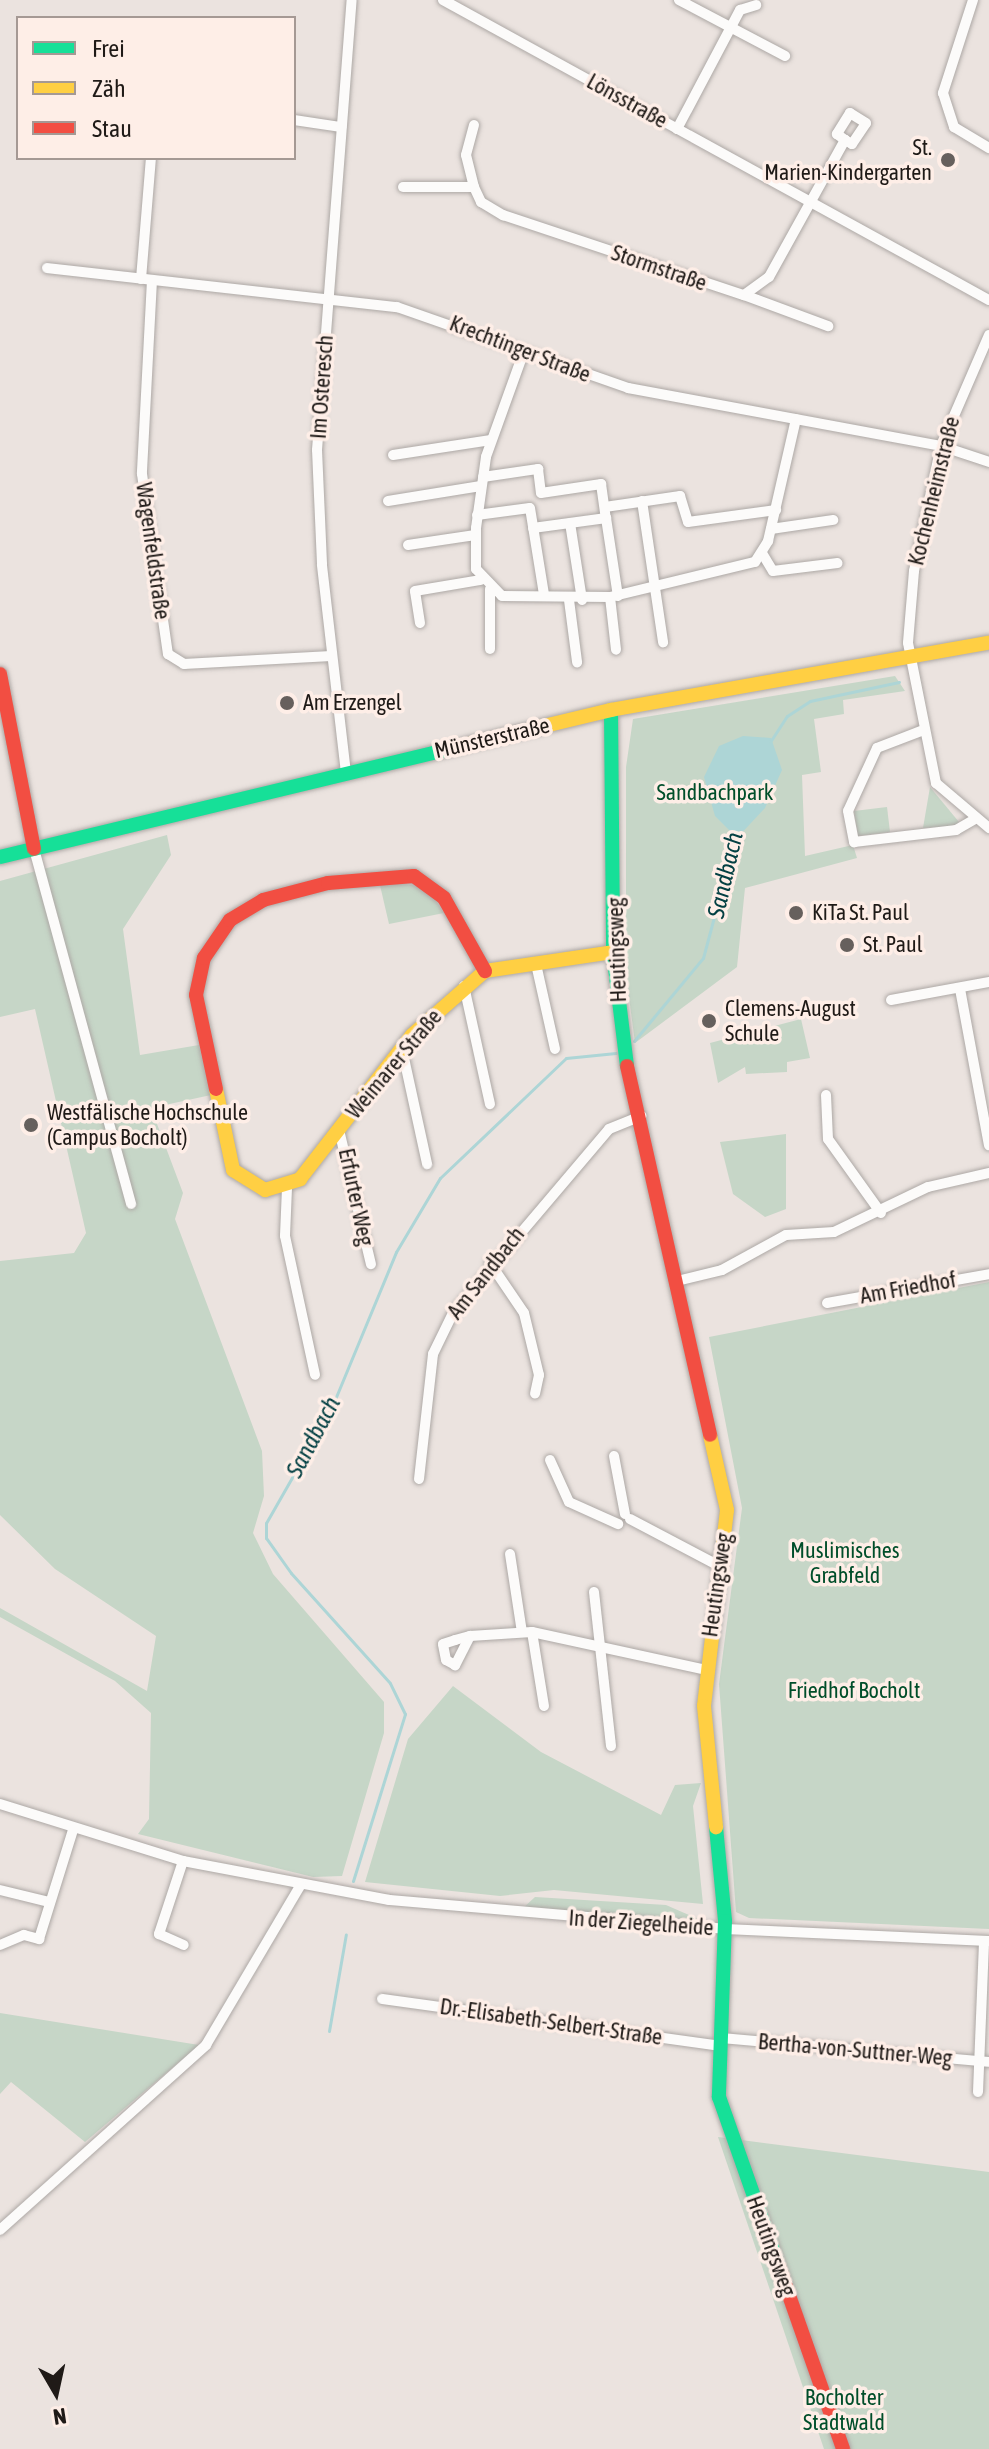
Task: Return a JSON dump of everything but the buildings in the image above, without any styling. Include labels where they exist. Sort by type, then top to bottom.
[{"type":"street","name":"Im Osteresch","points":[[346,773],[317,511],[329,296],[352,0]]},
{"type":"street","name":"Lönsstraße","points":[[443,0],[989,300]]},
{"type":"street","points":[[679,0],[785,56]]},
{"type":"street","points":[[973,0],[943,93],[954,127],[989,148]]},
{"type":"street","points":[[677,129],[740,10],[756,5]]},
{"type":"street","points":[[296,120],[341,127]]},
{"type":"street","points":[[403,187],[474,187],[466,155],[474,125]]},
{"type":"street","points":[[744,295],[769,277],[845,140]]},
{"type":"street","name":"Wagenfeldstraße","points":[[151,160],[142,474],[168,654],[184,664],[331,656]]},
{"type":"street","name":"Stormstraße","points":[[474,187],[481,202],[503,215],[828,326]]},
{"type":"street","name":"Krechtinger Straße","points":[[47,268],[329,296],[441,318],[523,354],[628,388],[941,446],[989,462]]},
{"type":"street","name":"Kochenheimstraße","points":[[989,335],[941,446],[914,571],[908,655],[921,731],[936,783],[989,828]]},
{"type":"street","points":[[523,354],[491,440],[475,535],[481,580],[490,589],[508,597],[544,594],[582,600],[656,590],[744,568],[762,553],[771,529],[796,419]]},
{"type":"street","points":[[393,455],[491,440]]},
{"type":"street","points":[[388,501],[538,469],[541,493],[601,484],[614,596],[616,650]]},
{"type":"street","points":[[533,528],[570,523],[642,501],[680,496],[688,522],[776,510]]},
{"type":"street","points":[[642,501],[663,642]]},
{"type":"street","points":[[477,515],[530,508],[544,594]]},
{"type":"street","points":[[771,529],[833,520]]},
{"type":"street","points":[[570,523],[582,600]]},
{"type":"street","points":[[408,545],[475,535]]},
{"type":"street","points":[[762,553],[773,571],[838,563]]},
{"type":"street","points":[[420,623],[415,591],[481,580]]},
{"type":"street","points":[[490,589],[490,649]]},
{"type":"street","points":[[569,600],[577,662]]},
{"type":"street","name":"Münsterstraße","points":[[0,857],[611,710],[989,643]]},
{"type":"street","points":[[0,674],[34,849],[131,1204]]},
{"type":"street","name":"Heutingsweg","points":[[611,710],[613,952],[622,1042],[723,1481],[721,1567],[706,1670],[725,1929],[720,2042],[721,2111],[843,2449]]},
{"type":"street","points":[[921,731],[877,748],[848,811],[854,842],[956,830],[975,819]]},
{"type":"street","points":[[315,1375],[285,1236],[287,1188],[254,1186],[228,1161],[196,995],[204,958],[222,927],[280,895],[364,876],[414,876],[444,898],[485,971]]},
{"type":"street","name":"Weimarer Straße","points":[[287,1188],[339,1130],[402,1049],[464,986],[485,971],[613,952]]},
{"type":"street","points":[[536,964],[555,1049]]},
{"type":"street","points":[[891,1000],[989,982]]},
{"type":"street","points":[[464,986],[490,1104]]},
{"type":"street","points":[[960,989],[989,1145]]},
{"type":"street","points":[[402,1049],[427,1164]]},
{"type":"street","points":[[826,1095],[828,1139],[881,1213]]},
{"type":"street","name":"Am Sandbach","points":[[419,1479],[433,1354],[490,1263],[616,1122],[641,1116]]},
{"type":"street","name":"Erfurter Weg","points":[[339,1130],[371,1264]]},
{"type":"street","points":[[677,1281],[722,1270],[786,1235],[834,1232],[881,1213],[928,1187],[989,1173]]},
{"type":"street","points":[[490,1263],[514,1292],[528,1326],[539,1375],[535,1394]]},
{"type":"street","name":"Am Friedhof","points":[[827,1303],[989,1274]]},
{"type":"street","points":[[614,1456],[627,1517],[721,1567]]},
{"type":"street","points":[[550,1460],[569,1502],[618,1524],[627,1517]]},
{"type":"street","points":[[510,1554],[544,1706]]},
{"type":"street","points":[[594,1592],[603,1645],[611,1746]]},
{"type":"street","points":[[470,1636],[527,1632],[603,1645],[706,1670]]},
{"type":"street","name":"In der Ziegelheide","points":[[0,1804],[73,1830],[183,1861],[278,1883],[481,1912],[725,1929],[987,1941],[984,2061],[978,2092]]},
{"type":"street","points":[[0,1945],[24,1935],[39,1939],[73,1830]]},
{"type":"street","points":[[183,1861],[159,1934],[184,1945]]},
{"type":"street","points":[[0,2230],[206,2045],[300,1886]]},
{"type":"street","points":[[0,1890],[49,1902]]},
{"type":"street","name":"Dr.-Elisabeth-Selbert-Straße","points":[[382,1999],[720,2042]]},
{"type":"street","name":"Bertha-von-Suttner-Weg","points":[[720,2042],[984,2061]]},
{"type":"green space","name":"Sandbachpark","points":[[895,676],[905,691],[843,700],[844,714],[814,719],[821,772],[802,775],[805,856],[853,845],[857,858],[745,888],[737,967],[635,1043],[626,975],[626,767],[633,719]]},
{"type":"green space","points":[[930,787],[959,822],[957,826],[923,828]]},
{"type":"green space","points":[[887,807],[890,832],[858,836],[854,811]]},
{"type":"green space","points":[[167,835],[171,855],[123,929],[140,1055],[199,1045],[211,1095],[151,1108],[183,1193],[175,1219],[262,1451],[264,1496],[253,1533],[273,1574],[384,1702],[384,1733],[342,1876],[313,1877],[138,1834],[149,1819],[151,1713],[115,1681],[0,1617],[0,1608],[147,1691],[156,1636],[55,1569],[0,1515],[0,1261],[74,1253],[86,1233],[35,1009],[0,1017],[0,881]]},
{"type":"green space","points":[[379,881],[427,887],[444,913],[389,924]]},
{"type":"green space","points":[[801,1019],[810,1058],[787,1062],[787,1072],[746,1074],[745,1067],[718,1083],[710,1043]]},
{"type":"green space","points":[[786,1134],[786,1209],[765,1217],[733,1194],[720,1142]]},
{"type":"green space","name":"Friedhof Bocholt","points":[[989,1282],[989,1929],[749,1918],[736,1912],[719,1684],[742,1508],[709,1337]]},
{"type":"green space","points":[[453,1686],[541,1752],[661,1815],[675,1785],[701,1783],[693,1806],[703,1904],[554,1890],[500,1896],[365,1882],[408,1739]]},
{"type":"green space","points":[[535,1897],[666,1905],[705,1922],[522,1909]]},
{"type":"green space","points":[[0,2013],[199,2045],[85,2142],[11,2082],[0,2094]]},
{"type":"green space","name":"Bocholter Stadtwald","points":[[718,2137],[989,2172],[989,2449],[824,2449]]},
{"type":"water","points":[[743,736],[771,738],[782,770],[765,808],[737,838],[715,816],[704,777],[719,746]]},
{"type":"waterway","name":"Sandbach","points":[[770,742],[787,716],[810,701],[899,682]]},
{"type":"waterway","name":"Sandbach","points":[[634,1041],[703,958],[736,835]]},
{"type":"waterway","name":"Sandbach","points":[[353,1881],[405,1714],[390,1683],[291,1573],[266,1538],[266,1523],[331,1409],[396,1252],[440,1178],[566,1058],[616,1053]]},
{"type":"waterway","name":"Sandbach","points":[[329,2031],[346,1934]]},
{"type":"traffic: fast","points":[[611,710],[613,952],[627,1066]]},
{"type":"traffic: fast","points":[[0,857],[465,745]]},
{"type":"traffic: fast","points":[[716,1827],[725,1921],[719,2097],[779,2267]]},
{"type":"traffic: slow","points":[[465,745],[611,710],[989,643]]},
{"type":"traffic: slow","points":[[216,1089],[233,1170],[265,1190],[300,1179],[412,1035],[485,971],[613,952]]},
{"type":"traffic: slow","points":[[710,1435],[727,1510],[704,1706],[716,1827]]},
{"type":"traffic: jam","points":[[0,674],[34,849]]},
{"type":"traffic: jam","points":[[216,1089],[196,995],[204,958],[230,920],[263,900],[328,883],[414,876],[444,898],[485,971]]},
{"type":"traffic: jam","points":[[627,1066],[710,1435]]},
{"type":"traffic: jam","points":[[779,2267],[843,2449]]},
{"type":"place","name":"St. Marien-Kindergarten","points":[[948,160]]},
{"type":"place","name":"Am Erzengel","points":[[287,703]]},
{"type":"place","name":"KiTa St. Paul","points":[[796,913]]},
{"type":"place","name":"St. Paul","points":[[847,945]]},
{"type":"place","name":"Clemens-August Schule","points":[[709,1021]]},
{"type":"place","name":"Westfälische Hochschule (Campus Bocholt)","points":[[31,1125]]},
{"type":"park label","name":"Muslimisches Grabfeld","points":[[845,1562]]}]
